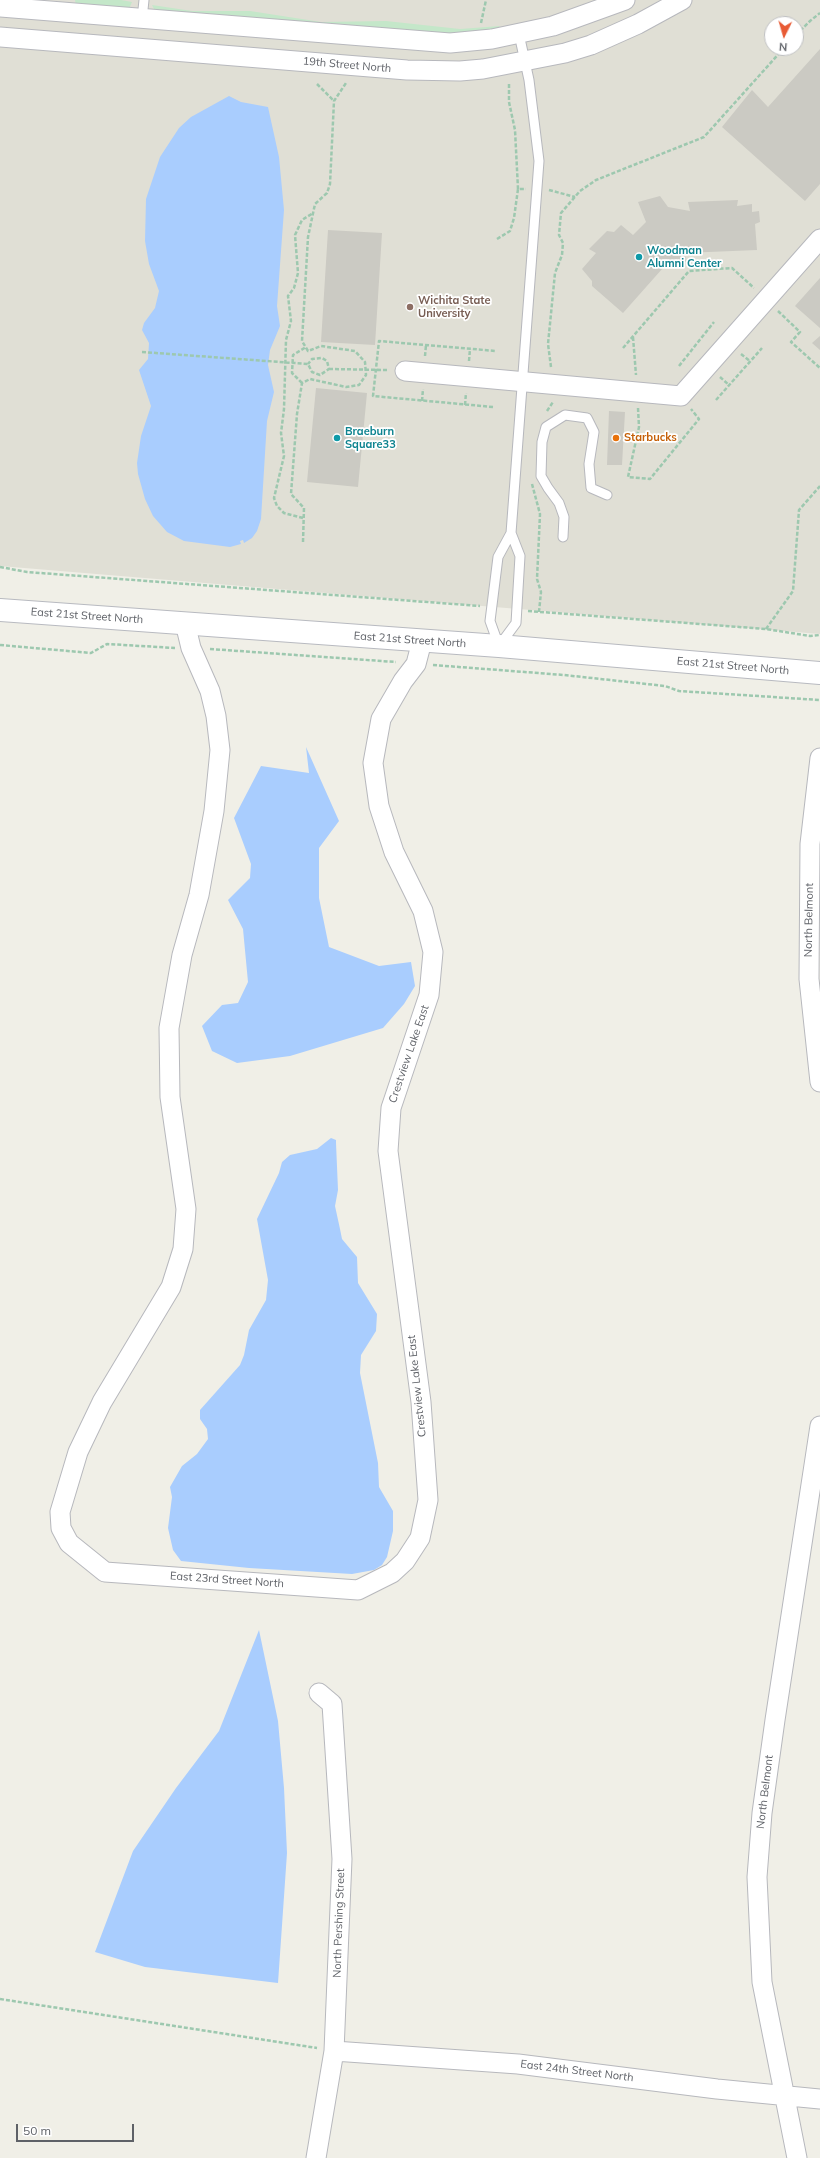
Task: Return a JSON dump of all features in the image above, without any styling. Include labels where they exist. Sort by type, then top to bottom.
[{"type":"main road","name":"East 21st Street North","points":[[0,610],[499,646],[820,673]]},
{"type":"street","points":[[0,8],[427,43],[470,42],[519,34],[576,19],[625,0]]},
{"type":"street","name":"19th Street North","points":[[0,37],[406,70],[475,70],[565,53],[591,45],[638,24],[682,0]]},
{"type":"street","points":[[405,371],[681,396],[820,239]]},
{"type":"street","name":"East 23rd Street North","points":[[185,623],[191,648],[211,697],[216,716],[220,750],[214,811],[199,895],[182,955],[169,1028],[170,1097],[186,1209],[183,1249],[171,1288],[102,1402],[78,1452],[60,1512],[61,1528],[69,1543],[105,1572],[358,1590],[392,1573]]},
{"type":"street","name":"Crestview Lake East","points":[[392,1573],[405,1561],[420,1538],[428,1500],[420,1392],[388,1151],[390,1108],[429,995],[433,952],[423,911],[394,852],[379,806],[374,763],[381,719],[403,681],[416,664],[422,641]]},
{"type":"street","name":"North Belmont","points":[[820,758],[810,844],[809,979],[820,1082]]},
{"type":"street","name":"North Belmont","points":[[797,2158],[762,1982],[757,1877],[762,1813],[820,1426]]},
{"type":"street","name":"North Pershing Street","points":[[316,2158],[334,2051],[342,1859],[332,1704],[319,1693]]},
{"type":"street","name":"East 24th Street North","points":[[334,2051],[518,2064],[717,2089],[784,2094],[820,2099]]},
{"type":"lane","points":[[142,19],[144,0]]},
{"type":"lane","points":[[499,646],[490,621],[498,557],[511,532],[539,161],[525,61],[519,34]]},
{"type":"lane","points":[[563,537],[564,517],[559,503],[541,476],[542,442],[546,427],[565,415],[588,418],[594,432],[589,464],[591,488],[607,495]]},
{"type":"lane","points":[[499,646],[516,623],[520,556],[511,532]]},
{"type":"path","points":[[481,25],[486,0]]},
{"type":"path","points":[[804,27],[820,13]]},
{"type":"path","points":[[547,412],[553,402],[553,384],[548,344],[554,273],[562,255],[563,243],[559,235],[562,213],[580,191],[596,180],[704,137],[777,56]]},
{"type":"path","points":[[317,84],[334,101]]},
{"type":"path","points":[[302,382],[310,379],[346,387],[359,385],[366,375],[365,362],[355,351],[321,346],[308,351],[302,340],[308,237],[315,204],[327,193],[330,184],[334,101],[346,84]]},
{"type":"path","points":[[509,84],[509,102],[515,130],[518,189]]},
{"type":"path","points":[[303,518],[284,513],[274,498],[284,456],[281,433],[284,409],[286,340],[291,321],[288,296],[294,288],[298,273],[295,235],[302,220],[313,212]]},
{"type":"path","points":[[623,348],[689,271],[732,268],[800,332],[791,342],[820,368]]},
{"type":"path","points":[[679,366],[714,322]]},
{"type":"path","points":[[633,336],[639,427],[628,477],[650,479],[699,418],[681,396]]},
{"type":"path","points":[[493,407],[373,396],[379,342],[496,351]]},
{"type":"path","points":[[302,382],[292,373],[293,355],[306,347]]},
{"type":"path","points":[[716,400],[762,348]]},
{"type":"path","points":[[142,352],[308,364]]},
{"type":"path","points":[[308,364],[312,359],[322,358],[328,361],[328,368]]},
{"type":"path","points":[[308,364],[312,372],[320,375],[328,368],[405,371]]},
{"type":"path","points":[[302,382],[297,414],[291,494],[304,508],[303,542]]},
{"type":"path","points":[[532,481],[532,489],[540,514],[538,580],[541,592],[540,612]]},
{"type":"path","points":[[766,629],[793,591],[799,510],[820,486]]},
{"type":"path","points":[[0,567],[27,572],[399,602],[492,607]]},
{"type":"path","points":[[516,610],[766,629],[810,636],[820,635]]},
{"type":"path","points":[[0,1999],[334,2051]]},
{"type":"shaded area","name":"Wichita State University","points":[[0,0],[820,0],[820,634],[0,566]]},
{"type":"green space","points":[[75,0],[121,0],[132,2],[129,9],[76,6]]},
{"type":"green space","points":[[152,5],[192,11],[250,11],[321,22],[386,21],[460,29],[500,26],[496,29],[472,33],[427,34],[297,23],[297,21],[289,20],[288,23],[156,13]]},
{"type":"water","points":[[229,96],[241,102],[268,107],[279,157],[284,210],[277,306],[280,326],[270,350],[268,365],[274,392],[267,421],[261,519],[257,531],[252,538],[244,543],[243,540],[240,541],[241,544],[230,547],[184,541],[167,532],[153,516],[145,499],[138,474],[137,463],[141,436],[151,406],[139,370],[148,359],[149,343],[142,330],[144,323],[155,308],[159,291],[149,264],[145,241],[146,199],[160,157],[179,128],[191,117]]},
{"type":"water","points":[[306,747],[339,821],[319,848],[319,898],[329,947],[379,966],[411,962],[415,986],[404,1004],[383,1028],[290,1056],[237,1063],[212,1051],[202,1026],[222,1005],[238,1003],[248,982],[243,929],[228,900],[250,878],[251,864],[234,818],[261,766],[309,773]]},
{"type":"water","points":[[331,1138],[336,1140],[338,1190],[335,1206],[342,1239],[357,1257],[358,1283],[377,1314],[376,1331],[361,1355],[360,1373],[378,1463],[379,1487],[393,1511],[393,1531],[387,1557],[382,1565],[374,1570],[352,1574],[249,1568],[181,1561],[173,1550],[168,1528],[172,1497],[170,1487],[182,1466],[197,1454],[208,1439],[207,1429],[200,1419],[200,1410],[240,1365],[244,1355],[249,1330],[266,1300],[268,1280],[257,1219],[279,1173],[282,1162],[290,1155],[317,1149]]},
{"type":"water","points":[[259,1630],[278,1721],[284,1788],[287,1853],[278,1983],[145,1967],[95,1952],[133,1851],[176,1788],[219,1731]]},
{"type":"building","points":[[820,49],[820,184],[805,201],[722,127],[752,90],[768,107]]},
{"type":"building","name":"Woodman Alumni Center","points":[[660,196],[668,207],[690,211],[688,202],[738,200],[737,206],[752,204],[752,212],[759,211],[760,222],[755,224],[757,250],[684,253],[687,261],[674,267],[670,260],[623,313],[592,286],[592,281],[582,269],[596,253],[589,249],[607,231],[614,232],[621,225],[633,235],[646,222],[638,202]]},
{"type":"building","points":[[328,230],[382,233],[375,345],[321,342]]},
{"type":"building","points":[[820,278],[820,328],[795,306]]},
{"type":"building","points":[[820,336],[820,350],[812,343]]},
{"type":"building","name":"Braeburn Square33","points":[[316,388],[367,393],[358,487],[307,482]]},
{"type":"building","name":"Starbucks","points":[[609,411],[625,412],[622,465],[607,465]]},
{"type":"place","name":"Woodman Alumni Center","points":[[639,257]]},
{"type":"place","name":"Wichita State University","points":[[410,307]]},
{"type":"place","name":"Braeburn Square33","points":[[337,438]]},
{"type":"place","name":"Starbucks","points":[[616,438]]}]
